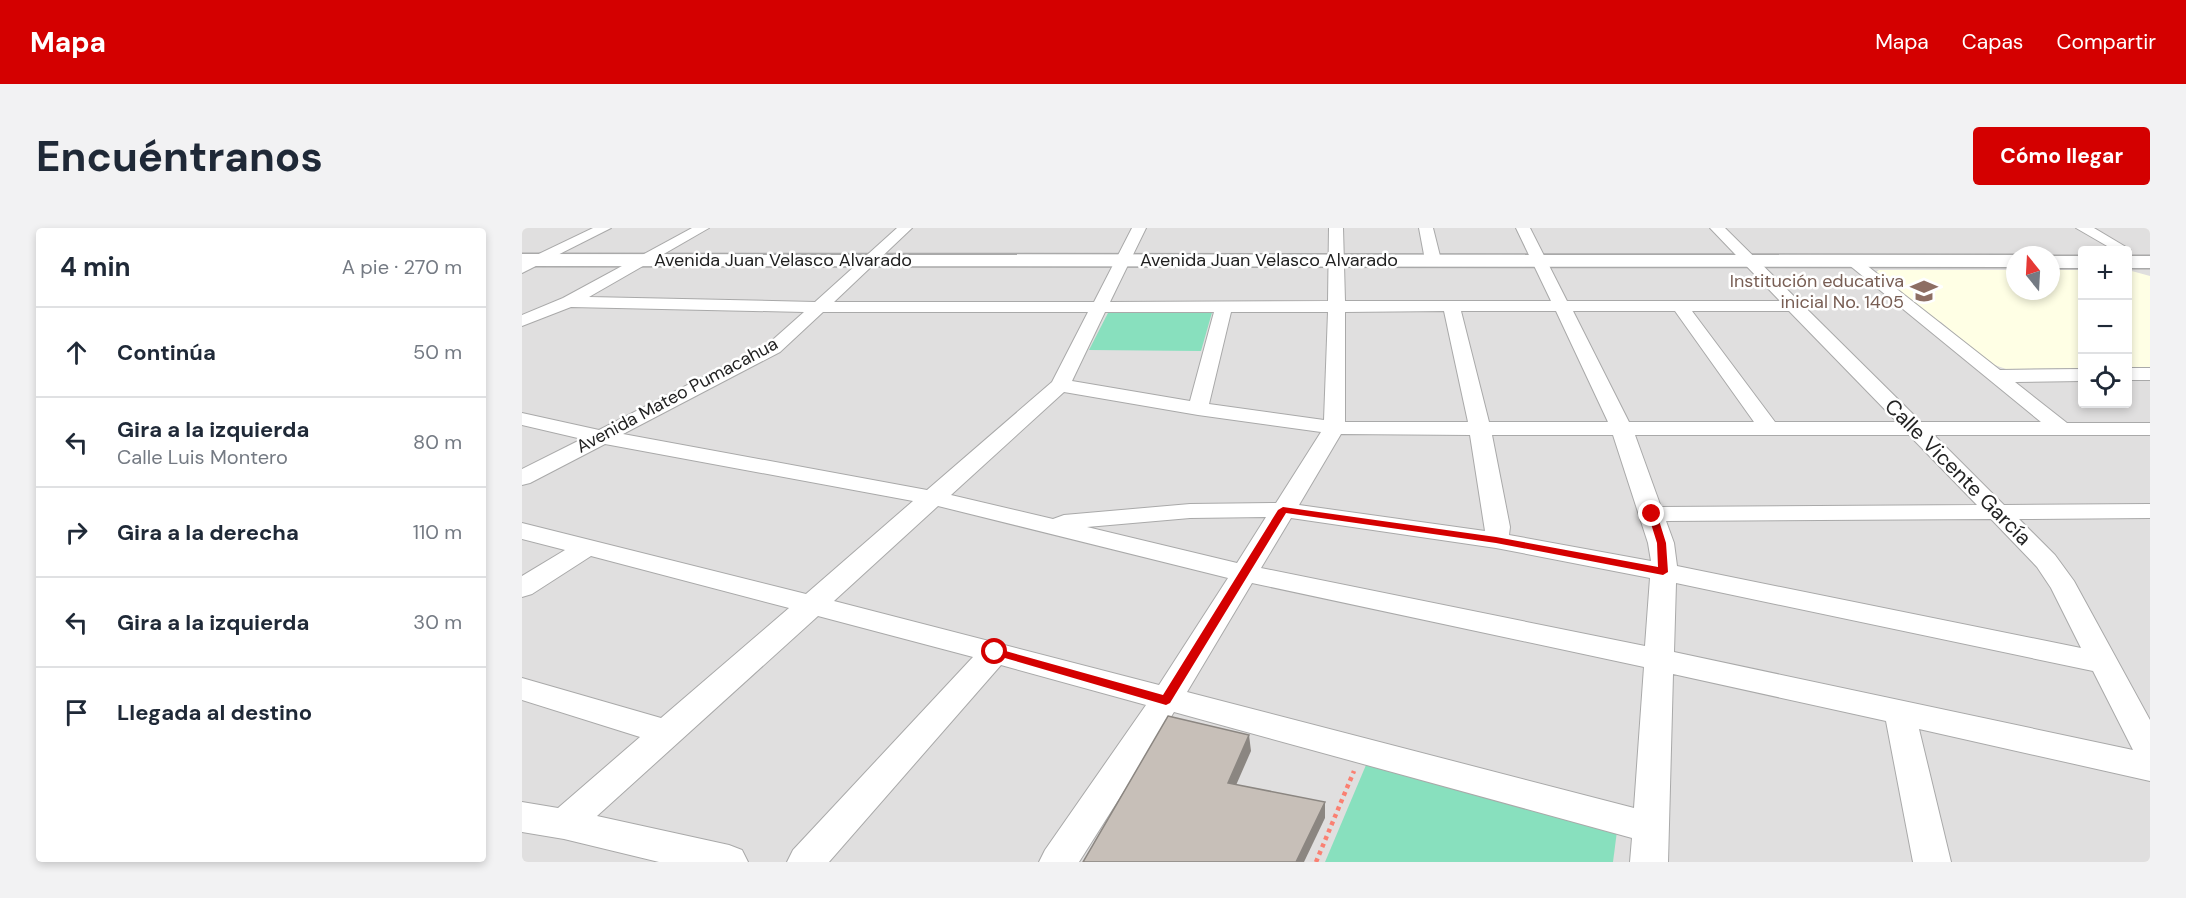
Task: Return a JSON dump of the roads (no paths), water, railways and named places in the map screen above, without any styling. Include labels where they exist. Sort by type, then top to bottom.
[{"type":"street","points":[[522,268],[531,260],[604,228]]},
{"type":"street","points":[[522,321],[569,302],[702,228]]},
{"type":"street","name":"Avenida Mateo Pumacahua","points":[[522,478],[599,436],[774,348],[905,228]]},
{"type":"street","points":[[564,824],[1060,385],[1125,260],[1139,228]]},
{"type":"street","points":[[1059,862],[1166,700],[1334,428],[1336,228]]},
{"type":"street","points":[[1426,228],[1433,260]]},
{"type":"street","points":[[1523,228],[1622,429],[1661,543],[1663,572],[1660,660],[1649,862]]},
{"type":"street","name":"Calle Vicente García","points":[[1718,228],[2046,561],[2064,586],[2150,751]]},
{"type":"street","points":[[2083,228],[2117,246]]},
{"type":"street","name":"Avenida Juan Velasco Alvarado","points":[[531,260],[2006,261]]},
{"type":"street","points":[[1851,260],[2062,429]]},
{"type":"street","points":[[2060,262],[2078,262]]},
{"type":"street","points":[[569,302],[818,307],[1794,306]]},
{"type":"street","points":[[1198,409],[1224,305]]},
{"type":"street","points":[[1451,305],[1480,429],[1498,527],[1496,540]]},
{"type":"street","points":[[1680,306],[1770,430]]},
{"type":"street","points":[[2132,374],[2150,374]]},
{"type":"street","points":[[1996,376],[2078,375]]},
{"type":"street","points":[[1060,385],[1198,409],[1334,428],[2150,429]]},
{"type":"street","points":[[522,418],[599,436],[933,498],[1244,573],[1660,660],[2150,767]]},
{"type":"street","points":[[1042,524],[1190,511],[1283,510],[1496,540],[2104,663]]},
{"type":"street","points":[[1652,514],[2150,512]]},
{"type":"street","points":[[522,531],[995,652],[1166,700],[1651,828]]},
{"type":"street","points":[[522,588],[588,547]]},
{"type":"street","points":[[806,862],[995,652]]},
{"type":"street","points":[[522,689],[668,733]]},
{"type":"street","points":[[1900,714],[1932,862]]},
{"type":"street","points":[[522,817],[564,824],[729,862]]},
{"type":"place","name":"Institución educativa inicial No. 1405","points":[[1924,291]]}]
